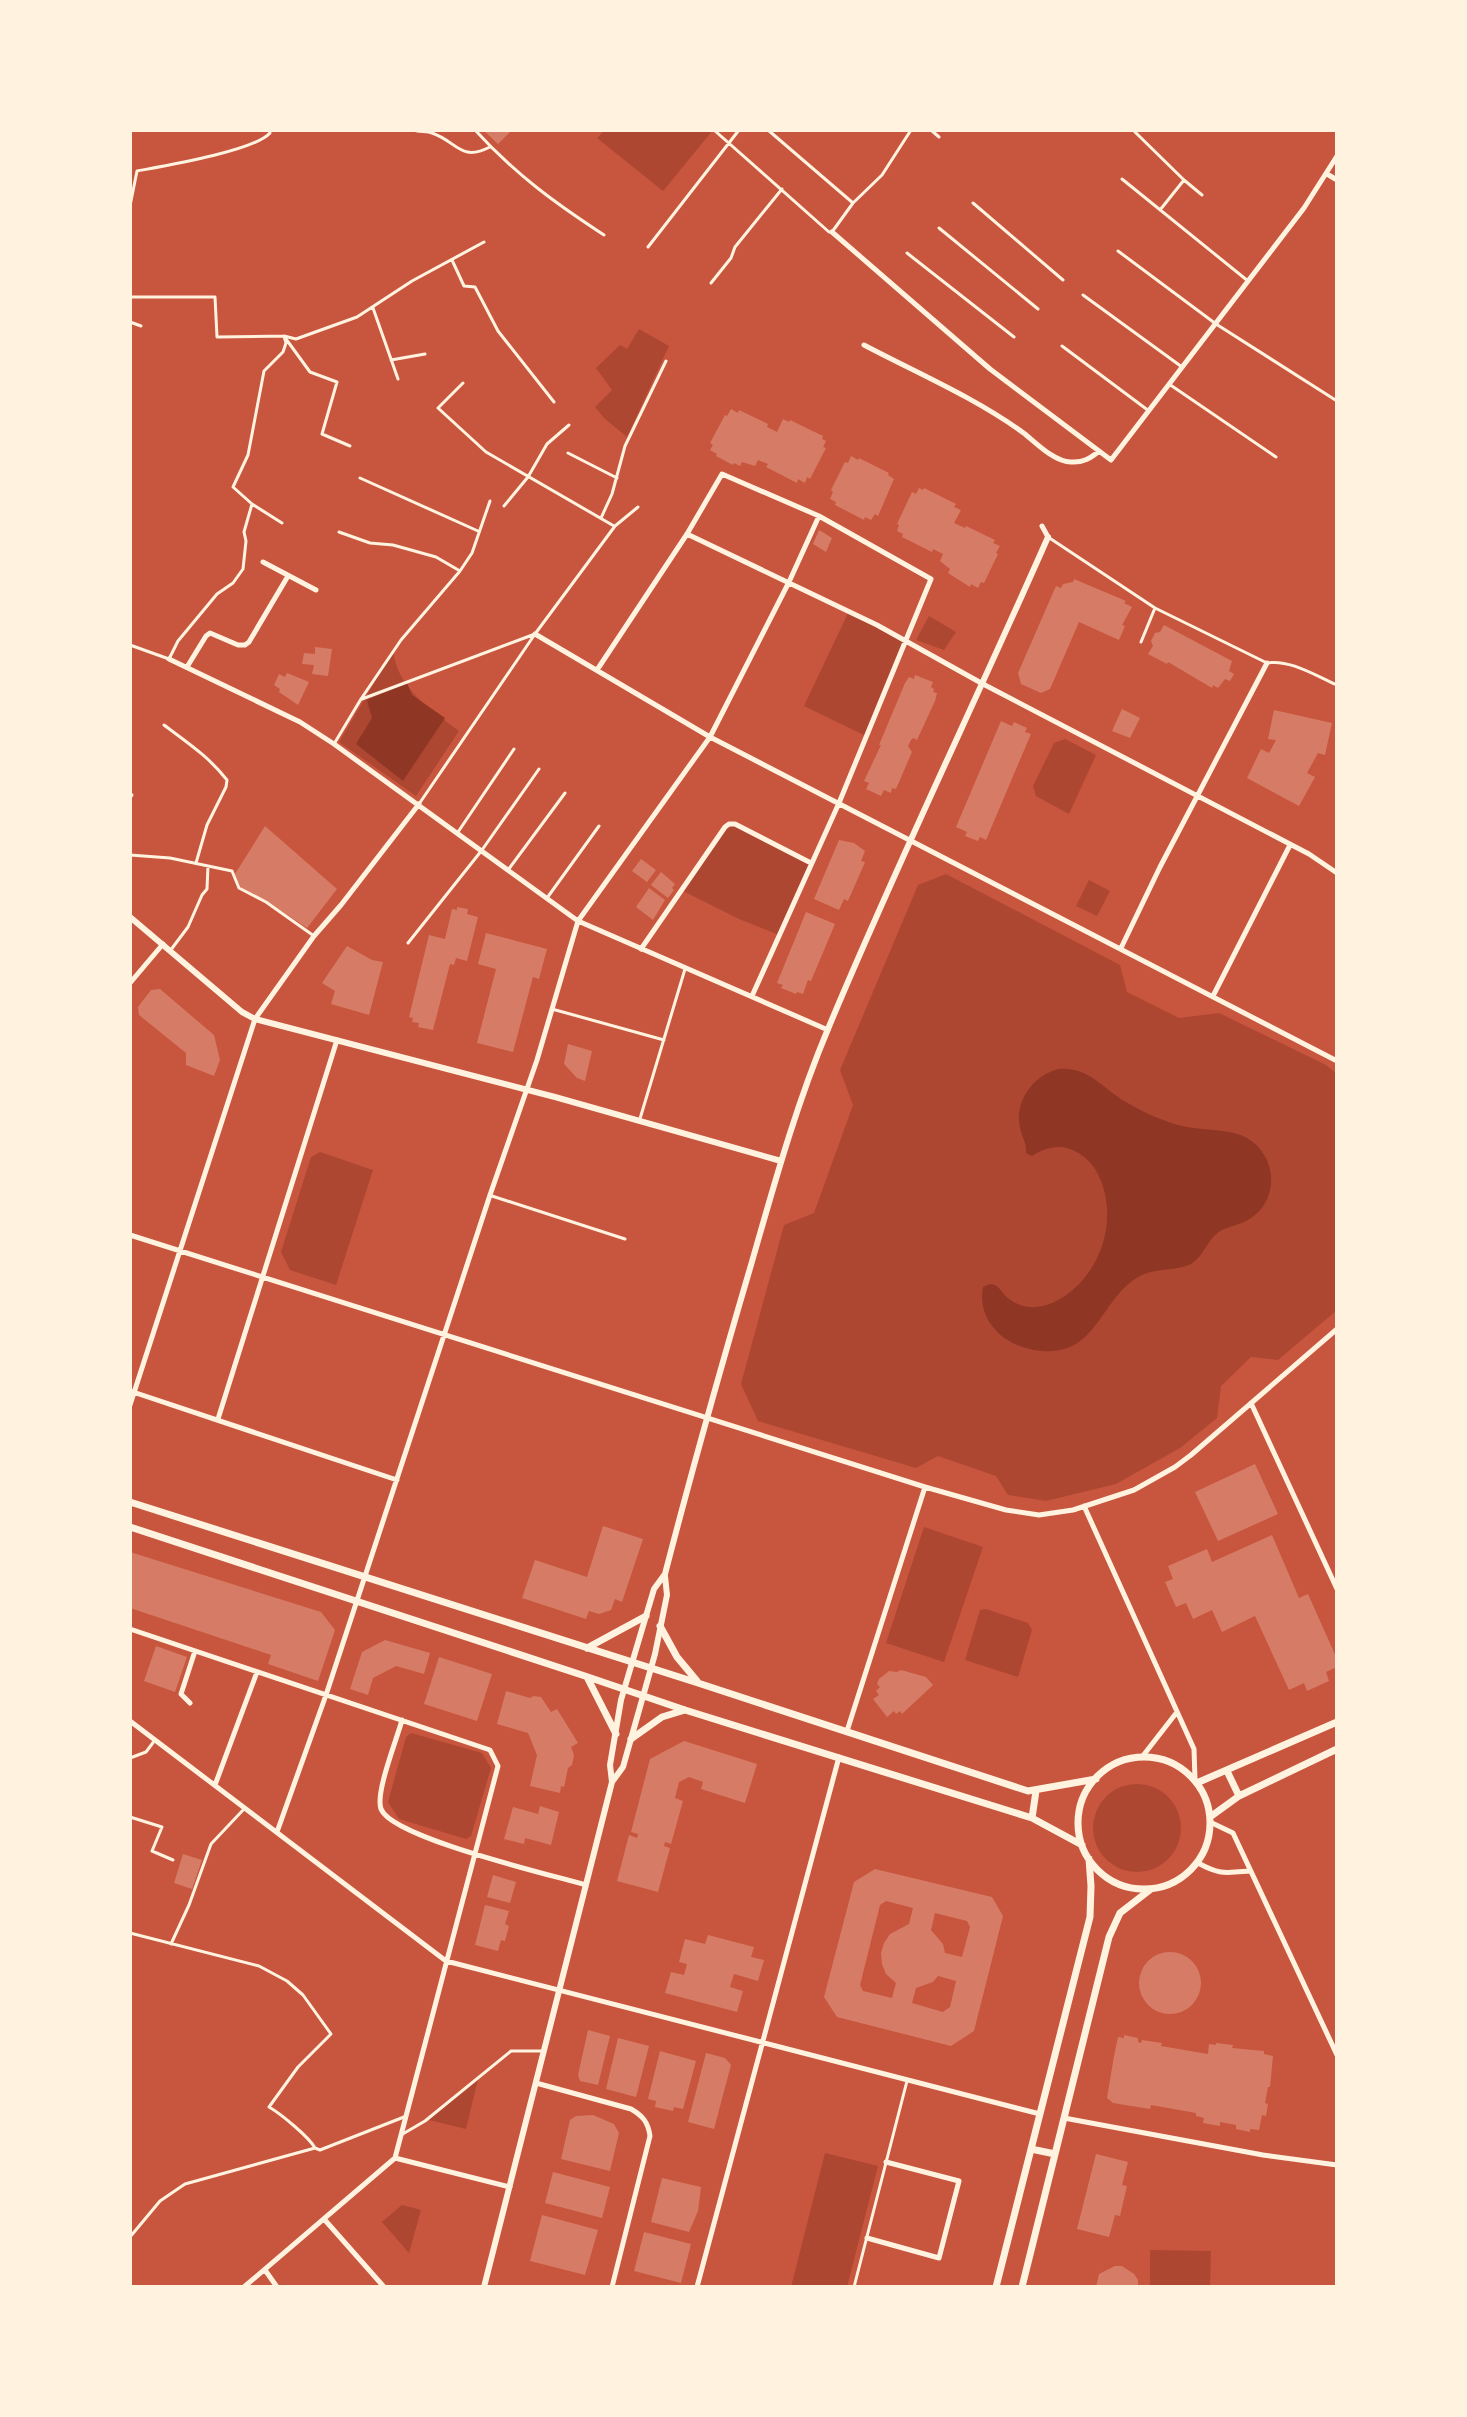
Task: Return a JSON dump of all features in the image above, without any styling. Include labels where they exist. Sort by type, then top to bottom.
[{"type":"main road","points":[[130,1502],[1028,1791],[1096,1779]]},
{"type":"main road","points":[[130,1527],[644,1697],[1032,1818],[1082,1845]]},
{"type":"main road","points":[[587,1648],[646,1616]]},
{"type":"main road","points":[[660,1626],[677,1657],[698,1683]]},
{"type":"main road","points":[[585,1676],[616,1734]]},
{"type":"main road","points":[[631,1739],[662,1717],[685,1710]]},
{"type":"main road","points":[[1197,1780],[1227,1771],[1337,1722]]},
{"type":"main road","points":[[1210,1820],[1239,1796],[1337,1749]]},
{"type":"main road","points":[[1022,2287],[1115,1922],[1130,1904],[1151,1889],[1178,1880],[1198,1863],[1206,1846],[1210,1820],[1197,1780],[1169,1762],[1157,1757],[1142,1757],[1116,1763],[1096,1779],[1081,1805],[1079,1833],[1089,1859],[1110,1880],[1123,1886],[1151,1889]]},
{"type":"main road","points":[[1227,1771],[1239,1796]]},
{"type":"main road","points":[[1032,1818],[1036,1791]]},
{"type":"main road","points":[[996,2287],[1090,1917],[1089,1859]]},
{"type":"main road","points":[[1031,2149],[1055,2154]]},
{"type":"street","points":[[832,232],[990,369],[1111,460],[1248,281],[1337,156]]},
{"type":"street","points":[[1327,174],[1337,180]]},
{"type":"street","points":[[864,345],[1011,424],[1069,463],[1089,460],[1099,451]]},
{"type":"street","points":[[597,670],[687,534],[722,474],[819,516],[931,579],[839,803],[752,996]]},
{"type":"street","points":[[277,1832],[365,1578],[552,1009],[578,921],[710,737],[819,516]]},
{"type":"street","points":[[612,1782],[623,1767],[644,1697],[667,1595],[665,1574],[706,1418],[781,1161],[828,1030],[1048,537],[1042,526]]},
{"type":"street","points":[[687,534],[877,625],[1337,873]]},
{"type":"street","points":[[263,562],[316,590]]},
{"type":"street","points":[[187,667],[210,633],[238,645],[249,642],[288,576]]},
{"type":"street","points":[[535,634],[710,737],[1337,1061]]},
{"type":"street","points":[[169,659],[300,722],[419,804],[578,921],[828,1030]]},
{"type":"street","points":[[1121,948],[1267,663]]},
{"type":"street","points":[[130,1405],[132,1391],[255,1019],[314,936],[419,804]]},
{"type":"street","points":[[641,949],[729,824],[735,824],[811,863]]},
{"type":"street","points":[[1213,996],[1290,845]]},
{"type":"street","points":[[130,917],[242,1012],[255,1019],[781,1161]]},
{"type":"street","points":[[130,983],[163,944]]},
{"type":"street","points":[[218,1419],[337,1040]]},
{"type":"street","points":[[130,1235],[925,1487],[1028,1514],[1049,1514],[1084,1506],[1134,1490],[1175,1467],[1337,1329]]},
{"type":"street","points":[[132,1391],[397,1480]]},
{"type":"street","points":[[1251,1403],[1337,1589]]},
{"type":"street","points":[[846,1732],[925,1487]]},
{"type":"street","points":[[1084,1506],[1194,1749],[1197,1780]]},
{"type":"street","points":[[484,2287],[612,1782],[610,1765],[624,1689],[654,1589],[665,1574]]},
{"type":"street","points":[[130,1629],[490,1750],[498,1766],[395,2158],[244,2287]]},
{"type":"street","points":[[190,1703],[181,1694],[195,1651]]},
{"type":"street","points":[[215,1785],[257,1672]]},
{"type":"street","points":[[1142,1757],[1178,1712]]},
{"type":"street","points":[[402,1720],[380,1796],[382,1811],[395,1824],[474,1854],[586,1885]]},
{"type":"street","points":[[130,1721],[446,1961],[1040,2114]]},
{"type":"street","points":[[697,2287],[839,1757]]},
{"type":"street","points":[[1210,1820],[1233,1833],[1337,2055]]},
{"type":"street","points":[[1198,1863],[1215,1872],[1250,1871]]},
{"type":"street","points":[[536,2083],[631,2109],[642,2116],[648,2126],[650,2136],[612,2287]]},
{"type":"street","points":[[1064,2118],[1263,2155],[1337,2165]]},
{"type":"street","points":[[395,2158],[511,2187]]},
{"type":"street","points":[[867,2238],[939,2258],[959,2181],[886,2162]]},
{"type":"street","points":[[324,2219],[384,2287]]},
{"type":"street","points":[[265,2270],[277,2287]]},
{"type":"lane","points":[[130,206],[137,171],[235,150],[265,139],[269,130]]},
{"type":"lane","points":[[414,130],[431,132],[467,154],[490,147]]},
{"type":"lane","points":[[475,130],[537,190],[604,235]]},
{"type":"lane","points":[[714,130],[829,232],[882,175],[911,130]]},
{"type":"lane","points":[[648,247],[739,130]]},
{"type":"lane","points":[[768,130],[853,203]]},
{"type":"lane","points":[[931,130],[939,137]]},
{"type":"lane","points":[[1135,132],[1202,195]]},
{"type":"lane","points":[[1122,179],[1248,281]]},
{"type":"lane","points":[[1160,210],[1184,180]]},
{"type":"lane","points":[[711,283],[731,258],[735,247],[782,189]]},
{"type":"lane","points":[[973,203],[1063,280]]},
{"type":"lane","points":[[939,228],[1038,309]]},
{"type":"lane","points":[[130,297],[215,297],[217,337],[284,336],[296,339],[357,317],[412,281],[484,242]]},
{"type":"lane","points":[[1118,251],[1216,324],[1337,401]]},
{"type":"lane","points":[[907,253],[1014,337]]},
{"type":"lane","points":[[451,259],[464,286],[475,287],[498,331],[554,402]]},
{"type":"lane","points":[[1083,295],[1182,367]]},
{"type":"lane","points":[[373,308],[398,379]]},
{"type":"lane","points":[[130,322],[141,326]]},
{"type":"lane","points":[[284,336],[310,372],[337,382],[322,434],[350,446]]},
{"type":"lane","points":[[282,523],[252,504],[233,487],[248,455],[264,371],[283,352],[286,343],[284,336]]},
{"type":"lane","points":[[1062,346],[1149,411]]},
{"type":"lane","points":[[391,360],[425,354]]},
{"type":"lane","points":[[601,518],[612,494],[625,446],[666,361]]},
{"type":"lane","points":[[463,383],[438,408],[486,452],[615,526]]},
{"type":"lane","points":[[1169,384],[1276,457]]},
{"type":"lane","points":[[504,506],[528,477],[547,444],[569,425]]},
{"type":"lane","points":[[568,453],[617,478]]},
{"type":"lane","points":[[360,478],[478,531]]},
{"type":"lane","points":[[334,744],[401,640],[472,553],[490,501]]},
{"type":"lane","points":[[130,645],[169,659],[187,630],[243,569],[244,532],[252,504]]},
{"type":"lane","points":[[419,804],[535,634],[615,526],[638,507]]},
{"type":"lane","points":[[339,532],[370,543],[393,545],[436,557],[460,571]]},
{"type":"lane","points":[[1048,537],[1155,608],[1267,663],[1285,663],[1337,685]]},
{"type":"lane","points":[[1141,642],[1155,608]]},
{"type":"lane","points":[[361,699],[535,634]]},
{"type":"lane","points":[[164,725],[209,758],[213,767],[227,780],[207,825],[196,863]]},
{"type":"lane","points":[[458,832],[514,749]]},
{"type":"lane","points":[[408,943],[482,850],[539,769]]},
{"type":"lane","points":[[508,870],[565,793]]},
{"type":"lane","points":[[547,898],[599,826]]},
{"type":"lane","points":[[130,855],[170,858],[232,871],[239,888],[266,902],[314,936]]},
{"type":"lane","points":[[170,951],[188,927],[207,889],[208,866]]},
{"type":"lane","points":[[639,1122],[685,969]]},
{"type":"lane","points":[[552,1009],[665,1040]]},
{"type":"lane","points":[[490,1195],[625,1239]]},
{"type":"lane","points":[[130,1758],[146,1752],[155,1740]]},
{"type":"lane","points":[[171,1944],[211,1844],[245,1808]]},
{"type":"lane","points":[[130,1817],[162,1827],[152,1851],[173,1860]]},
{"type":"lane","points":[[130,1933],[259,1966],[287,1981],[303,1995],[331,2034],[298,2067],[269,2107],[312,2141],[315,2148]]},
{"type":"lane","points":[[400,2136],[425,2121],[511,2051],[544,2051]]},
{"type":"lane","points":[[854,2287],[907,2081]]},
{"type":"lane","points":[[130,2237],[160,2201],[185,2184],[315,2148],[320,2150],[406,2116]]},
{"type":"shaded area","points":[[605,130],[713,130],[663,191],[597,138]]},
{"type":"shaded area","points":[[639,329],[669,346],[627,437],[595,407],[612,390],[596,368],[620,345],[627,349]]},
{"type":"shaded area","points":[[849,611],[905,642],[866,736],[804,706]]},
{"type":"shaded area","points":[[929,616],[956,632],[944,650],[916,640]]},
{"type":"shaded area","points":[[393,651],[401,677],[417,697],[459,731],[416,796],[339,742]]},
{"type":"shaded area","points":[[407,683],[412,695],[445,718],[403,781],[356,744],[372,718],[367,700]]},
{"type":"shaded area","points":[[1065,739],[1096,755],[1069,814],[1036,796],[1033,786],[1054,743]]},
{"type":"shaded area","points":[[729,824],[811,863],[779,935],[681,890]]},
{"type":"shaded area","points":[[946,874],[1120,965],[1127,992],[1179,1018],[1219,1013],[1326,1065],[1337,1074],[1337,1310],[1278,1360],[1251,1357],[1221,1386],[1217,1418],[1180,1448],[1116,1484],[1046,1501],[1008,1495],[996,1476],[938,1456],[916,1468],[758,1421],[741,1384],[784,1225],[814,1213],[853,1105],[840,1070],[918,885]]},
{"type":"shaded area","points":[[1089,880],[1110,891],[1097,916],[1076,906]]},
{"type":"shaded area","points":[[1058,1069],[1087,1075],[1126,1102],[1167,1122],[1247,1138],[1264,1154],[1271,1186],[1263,1206],[1255,1215],[1222,1230],[1194,1262],[1142,1275],[1127,1285],[1096,1325],[1072,1346],[1055,1351],[1034,1350],[1011,1342],[993,1327],[984,1308],[983,1287],[995,1285],[1006,1297],[1027,1307],[1047,1305],[1074,1289],[1085,1277],[1102,1248],[1106,1231],[1106,1197],[1096,1170],[1084,1156],[1063,1147],[1049,1148],[1032,1156],[1026,1153],[1019,1118],[1023,1099],[1041,1077]]},
{"type":"shaded area","points":[[320,1152],[373,1170],[336,1285],[290,1270],[281,1252],[311,1157]]},
{"type":"shaded area","points":[[924,1527],[983,1547],[944,1662],[886,1643]]},
{"type":"shaded area","points":[[986,1609],[1028,1623],[1032,1630],[1018,1677],[965,1660],[980,1610]]},
{"type":"shaded area","points":[[411,1733],[482,1753],[491,1768],[471,1836],[466,1839],[399,1819],[388,1802],[406,1737]]},
{"type":"shaded area","points":[[1137,1784],[1154,1788],[1168,1797],[1177,1811],[1181,1828],[1177,1845],[1168,1859],[1154,1868],[1137,1872],[1120,1868],[1106,1859],[1097,1845],[1093,1828],[1097,1811],[1106,1797],[1120,1788]]},
{"type":"shaded area","points":[[478,2079],[466,2129],[429,2120]]},
{"type":"shaded area","points":[[825,2153],[878,2166],[847,2287],[791,2287]]},
{"type":"shaded area","points":[[402,2205],[421,2210],[409,2253],[382,2222]]},
{"type":"shaded area","points":[[1150,2250],[1211,2251],[1210,2287],[1150,2287]]},
{"type":"building","points":[[483,130],[512,130],[498,144]]},
{"type":"building","points":[[731,409],[768,424],[767,427],[777,432],[783,419],[823,436],[822,439],[826,441],[823,447],[826,448],[810,479],[807,477],[805,483],[798,479],[797,483],[758,460],[755,466],[742,462],[740,466],[716,456],[710,450],[713,445],[710,443]]},
{"type":"building","points":[[851,456],[889,473],[894,479],[878,516],[875,514],[871,520],[865,517],[864,520],[835,505],[836,502],[830,499],[831,490]]},
{"type":"building","points":[[919,488],[956,504],[954,507],[961,510],[954,523],[995,540],[993,543],[1000,546],[984,583],[981,582],[978,588],[971,584],[970,587],[948,573],[950,569],[940,561],[943,554],[902,537],[903,534],[897,531],[897,524],[912,492],[916,494]]},
{"type":"building","points":[[819,530],[832,538],[826,552],[813,544]]},
{"type":"building","points":[[1074,579],[1126,601],[1124,603],[1132,607],[1122,625],[1125,626],[1119,640],[1079,622],[1050,689],[1041,693],[1021,684],[1018,673],[1056,586],[1061,588]]},
{"type":"building","points":[[1164,625],[1232,661],[1229,671],[1234,674],[1230,681],[1225,679],[1218,688],[1213,685],[1212,688],[1148,654],[1155,633],[1160,632]]},
{"type":"building","points":[[315,647],[332,649],[328,676],[312,674],[314,665],[302,664],[304,653],[315,654]]},
{"type":"building","points":[[287,673],[309,682],[298,705],[274,685],[279,674],[285,677]]},
{"type":"building","points":[[915,675],[933,682],[931,687],[937,693],[935,701],[917,740],[913,738],[908,746],[912,752],[896,789],[892,788],[891,793],[884,790],[881,796],[866,789],[869,783],[864,781],[905,683],[909,677],[914,679]]},
{"type":"building","points":[[1122,709],[1140,718],[1130,738],[1112,731]]},
{"type":"building","points":[[1274,710],[1332,723],[1325,755],[1318,753],[1307,773],[1315,777],[1299,806],[1247,778],[1261,749],[1269,753],[1276,740],[1268,739]]},
{"type":"building","points":[[1001,721],[1012,726],[1014,722],[1027,728],[1025,732],[1031,734],[986,840],[980,837],[978,841],[965,836],[967,832],[956,827]]},
{"type":"building","points":[[265,826],[337,889],[307,928],[241,888],[235,874]]},
{"type":"building","points":[[839,840],[854,843],[865,851],[861,861],[865,862],[848,901],[844,899],[839,910],[814,899]]},
{"type":"building","points":[[641,859],[656,870],[647,882],[632,871]]},
{"type":"building","points":[[661,872],[675,884],[668,898],[651,885]]},
{"type":"building","points":[[649,888],[665,900],[653,920],[636,907]]},
{"type":"building","points":[[457,907],[468,909],[467,914],[478,917],[467,961],[456,958],[454,965],[450,964],[433,1030],[418,1027],[419,1023],[412,1022],[413,1018],[409,1017],[429,935],[445,939],[452,909],[457,910]]},
{"type":"building","points":[[806,912],[835,924],[811,981],[808,980],[803,994],[796,994],[777,983]]},
{"type":"building","points":[[486,933],[547,949],[539,979],[533,977],[513,1052],[477,1043],[496,969],[478,964]]},
{"type":"building","points":[[347,946],[372,960],[383,962],[369,1015],[331,1004],[335,991],[322,983]]},
{"type":"building","points":[[160,989],[214,1035],[220,1060],[214,1076],[186,1065],[186,1053],[139,1015],[138,1007],[151,990]]},
{"type":"building","points":[[568,1044],[592,1051],[585,1081],[577,1078],[564,1064]]},
{"type":"building","points":[[1255,1464],[1278,1514],[1218,1541],[1195,1492]]},
{"type":"building","points":[[603,1526],[643,1539],[622,1602],[615,1599],[611,1610],[599,1614],[589,1611],[586,1619],[522,1598],[535,1560],[587,1577]]},
{"type":"building","points":[[1272,1535],[1299,1598],[1308,1594],[1337,1659],[1337,1667],[1326,1672],[1329,1681],[1307,1691],[1304,1683],[1289,1690],[1255,1616],[1222,1632],[1212,1610],[1193,1619],[1186,1603],[1176,1607],[1165,1582],[1173,1579],[1168,1566],[1207,1549],[1212,1562]]},
{"type":"building","points":[[130,1552],[321,1612],[335,1630],[318,1681],[268,1664],[271,1655],[130,1608]]},
{"type":"building","points":[[385,1640],[430,1653],[424,1674],[396,1666],[373,1678],[368,1695],[350,1689],[362,1652]]},
{"type":"building","points":[[156,1646],[187,1657],[175,1692],[144,1681]]},
{"type":"building","points":[[439,1657],[492,1674],[477,1721],[424,1704]]},
{"type":"building","points":[[901,1670],[926,1677],[933,1685],[902,1714],[894,1711],[887,1717],[873,1699],[879,1695],[876,1691],[880,1687],[877,1684],[889,1671]]},
{"type":"building","points":[[506,1691],[530,1698],[541,1697],[551,1712],[557,1709],[578,1743],[571,1747],[574,1755],[572,1765],[568,1768],[560,1793],[530,1786],[537,1755],[528,1733],[497,1724]]},
{"type":"building","points":[[684,1741],[757,1764],[745,1803],[701,1789],[703,1782],[689,1777],[679,1782],[675,1798],[683,1801],[671,1844],[665,1842],[664,1846],[670,1848],[658,1892],[617,1881],[629,1835],[637,1838],[638,1834],[631,1832],[650,1759]]},
{"type":"building","points":[[540,1806],[559,1812],[551,1845],[525,1838],[524,1844],[504,1839],[513,1807],[538,1814]]},
{"type":"building","points":[[183,1854],[202,1860],[192,1889],[174,1883]]},
{"type":"building","points":[[875,1869],[992,1897],[1003,1916],[974,2031],[951,2046],[837,2017],[824,1997],[854,1882]],"holes":[[[886,1901],[913,1908],[909,1924],[890,1934],[881,1953],[886,1974],[896,1983],[892,1998],[863,1991],[860,1985],[880,1905]],[[935,1913],[967,1921],[970,1927],[962,1957],[945,1953],[943,1944],[931,1930]],[[938,1976],[956,1981],[950,2007],[943,2012],[912,2003],[916,1988],[933,1982]]]},
{"type":"building","points":[[493,1875],[516,1882],[510,1903],[487,1897]]},
{"type":"building","points":[[485,1905],[509,1911],[505,1941],[501,1940],[498,1951],[475,1945]]},
{"type":"building","points":[[708,1935],[754,1947],[751,1957],[764,1960],[758,1981],[734,1974],[730,1987],[743,1991],[737,2012],[665,1993],[671,1972],[684,1975],[687,1964],[679,1962],[685,1939],[705,1944]]},
{"type":"building","points":[[1170,1952],[1182,1954],[1192,1961],[1199,1971],[1199,1995],[1192,2005],[1182,2012],[1170,2014],[1158,2012],[1148,2005],[1141,1995],[1139,1983],[1141,1971],[1148,1961],[1158,1954]]},
{"type":"building","points":[[588,2030],[610,2036],[598,2085],[580,2081],[578,2075]]},
{"type":"building","points":[[1124,2035],[1138,2038],[1141,2043],[1142,2040],[1162,2043],[1161,2046],[1208,2054],[1209,2044],[1216,2043],[1264,2051],[1264,2054],[1273,2056],[1265,2103],[1268,2104],[1266,2116],[1262,2115],[1259,2130],[1250,2129],[1250,2132],[1220,2122],[1220,2126],[1203,2123],[1204,2118],[1196,2116],[1196,2113],[1151,2105],[1150,2109],[1113,2103],[1107,2098],[1118,2037],[1124,2038]]},
{"type":"building","points":[[618,2038],[649,2046],[636,2097],[606,2089]]},
{"type":"building","points":[[660,2051],[696,2061],[683,2109],[674,2107],[673,2111],[655,2107],[656,2101],[648,2099]]},
{"type":"building","points":[[706,2053],[725,2058],[731,2065],[714,2129],[688,2122]]},
{"type":"building","points":[[593,2115],[614,2124],[619,2133],[610,2171],[561,2159],[570,2120],[576,2116]]},
{"type":"building","points":[[1096,2154],[1128,2162],[1122,2185],[1127,2186],[1120,2216],[1115,2215],[1109,2237],[1077,2229]]},
{"type":"building","points":[[553,2172],[610,2187],[602,2218],[545,2203]]},
{"type":"building","points":[[662,2178],[701,2187],[698,2211],[689,2232],[651,2222]]},
{"type":"building","points":[[542,2215],[598,2230],[585,2275],[530,2261]]},
{"type":"building","points":[[644,2232],[691,2244],[681,2283],[634,2271]]},
{"type":"building","points":[[1122,2266],[1134,2274],[1138,2287],[1096,2287],[1099,2274]]}]
